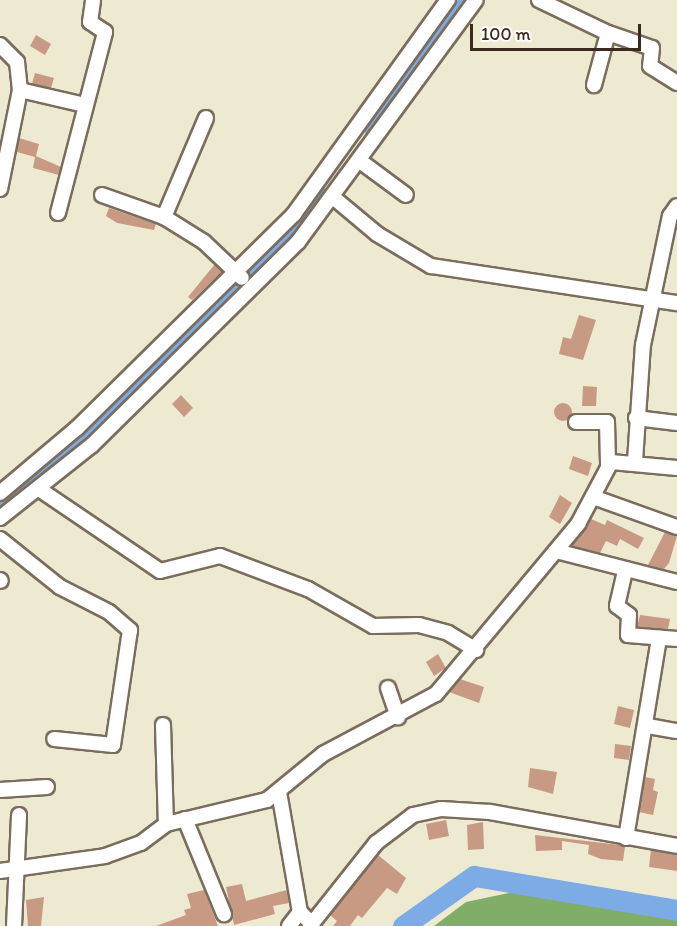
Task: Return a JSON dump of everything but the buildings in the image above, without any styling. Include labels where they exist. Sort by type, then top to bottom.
[{"type":"street","points":[[58,213],[105,32],[90,22],[93,0]]},
{"type":"street","points":[[0,494],[84,436],[244,280],[448,0]]},
{"type":"street","points":[[2,512],[39,489],[84,436],[244,280],[334,198],[476,0]]},
{"type":"street","points":[[539,0],[609,33],[652,48],[650,66],[677,82]]},
{"type":"street","points":[[594,85],[609,33]]},
{"type":"street","points":[[0,45],[17,62],[20,90],[0,189]]},
{"type":"street","points":[[20,90],[86,105]]},
{"type":"street","points":[[164,217],[206,118]]},
{"type":"street","points":[[360,161],[406,195]]},
{"type":"street","points":[[102,195],[164,217],[204,242],[244,280]]},
{"type":"street","points":[[334,198],[377,234],[431,266],[651,301],[677,303]]},
{"type":"street","points":[[635,461],[636,418],[651,301],[670,216],[677,206]]},
{"type":"street","points":[[636,418],[677,423]]},
{"type":"street","points":[[0,871],[105,856],[141,843],[165,824],[254,804],[279,792],[323,753],[398,717],[436,694],[476,650],[556,551],[593,497],[608,464],[607,422],[576,422]]},
{"type":"street","points":[[608,464],[635,461],[677,468]]},
{"type":"street","points":[[39,489],[160,571],[220,556],[308,589],[373,626],[418,625],[448,633],[476,650]]},
{"type":"street","points":[[593,497],[677,527]]},
{"type":"street","points":[[0,539],[60,587],[109,612],[130,630],[113,745],[54,740]]},
{"type":"street","points":[[556,551],[625,571],[677,582]]},
{"type":"street","points":[[625,571],[616,606],[629,615],[628,635],[677,639]]},
{"type":"street","points":[[626,838],[648,726],[659,638]]},
{"type":"street","points":[[388,688],[398,717]]},
{"type":"street","points":[[162,725],[165,824]]},
{"type":"street","points":[[648,726],[677,731]]},
{"type":"street","points":[[0,790],[47,787]]},
{"type":"street","points":[[279,792],[307,919]]},
{"type":"street","points":[[289,926],[307,919],[384,835],[412,815],[441,809],[490,812],[677,846]]},
{"type":"street","points":[[14,926],[19,870],[19,815]]},
{"type":"street","points":[[185,819],[224,914]]},
{"type":"green space","points":[[528,889],[677,919],[677,926],[434,926],[466,902]]},
{"type":"waterway","points":[[371,131],[465,0]]},
{"type":"waterway","points":[[0,505],[128,396],[297,229],[326,194]]},
{"type":"waterway","points":[[403,926],[474,876],[677,910]]}]
